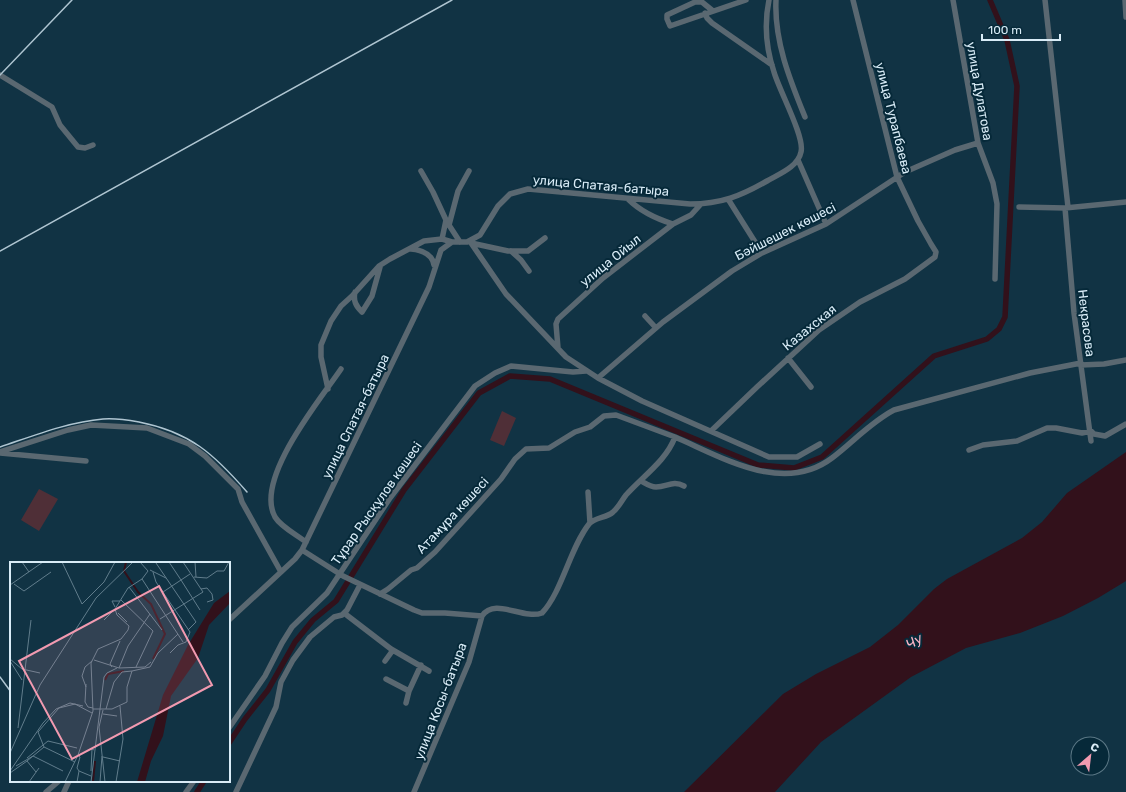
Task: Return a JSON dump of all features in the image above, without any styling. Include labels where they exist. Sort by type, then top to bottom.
[{"type":"street","points":[[713,11],[702,2],[696,2],[667,15],[667,19],[670,26],[746,0]]},
{"type":"street","points":[[769,0],[767,11],[767,40],[772,65],[802,146],[798,160],[826,224]]},
{"type":"street","points":[[776,0],[778,36],[788,74],[805,117]]},
{"type":"street","name":"улица Турапбаева","points":[[852,0],[897,178],[918,221],[936,252],[935,258]]},
{"type":"street","name":"улица Дулатова","points":[[953,0],[978,143],[993,183],[997,204],[995,279]]},
{"type":"street","name":"Некрасова","points":[[1045,0],[1067,208],[1074,313],[1091,431],[1091,441]]},
{"type":"street","points":[[1125,0],[1126,17]]},
{"type":"street","points":[[767,11],[776,16]]},
{"type":"street","points":[[705,13],[707,18],[712,23],[772,65]]},
{"type":"street","points":[[0,75],[52,107],[60,125],[78,147],[85,148],[93,145]]},
{"type":"street","name":"Бәйшешек көшесі","points":[[598,378],[656,328],[732,270],[762,253],[826,224],[897,178],[937,158],[978,143]]},
{"type":"street","name":"улица Спатая-батыра","points":[[469,242],[480,235],[498,206],[510,194],[528,189],[628,199],[711,204],[728,199],[762,184],[785,171],[798,160]]},
{"type":"street","points":[[421,171],[434,192],[447,223],[460,242]]},
{"type":"street","points":[[442,239],[458,191],[469,171]]},
{"type":"street","points":[[628,199],[635,206],[645,212],[673,224]]},
{"type":"street","points":[[728,199],[762,253]]},
{"type":"street","points":[[1019,207],[1067,208],[1126,202]]},
{"type":"street","name":"улица Ойыл","points":[[558,348],[556,324],[558,319],[603,278],[673,224],[691,215],[701,204]]},
{"type":"street","points":[[328,389],[322,363],[320,345],[340,306],[381,264],[424,241],[442,239],[452,242],[469,242],[510,251],[528,251],[545,238]]},
{"type":"street","name":"улица Спатая-батыра","points":[[230,619],[281,572],[302,550],[429,287],[441,250],[452,242]]},
{"type":"street","points":[[469,242],[506,294],[566,357],[598,378],[642,401],[755,452],[776,457],[797,457],[820,444]]},
{"type":"street","points":[[410,249],[419,250],[428,254],[433,260],[435,266]]},
{"type":"street","points":[[510,251],[521,260],[529,271]]},
{"type":"street","name":"Казахская","points":[[711,431],[819,330],[840,315],[906,279],[935,258]]},
{"type":"street","points":[[355,292],[354,298],[356,306],[362,312],[372,296],[381,264]]},
{"type":"street","points":[[645,316],[656,328]]},
{"type":"street","points":[[788,358],[811,387]]},
{"type":"street","points":[[590,523],[609,515],[614,511],[626,495],[670,449],[675,437],[765,473],[801,473],[820,466],[831,459],[879,418],[894,410],[1030,373],[1081,364],[1104,364],[1126,360]]},
{"type":"street","name":"Тұрар Рысқұлов көшесі","points":[[230,727],[265,676],[292,627],[327,593],[342,575],[390,498],[475,386],[495,373],[511,366],[573,372],[586,371]]},
{"type":"street","points":[[306,542],[274,516],[272,505],[274,476],[287,449],[341,369]]},
{"type":"street","name":"Атамұра көшесі","points":[[380,594],[388,590],[411,570],[417,568],[435,552],[501,479],[515,459],[526,449],[549,448],[575,432],[590,427],[609,414],[616,415],[675,437]]},
{"type":"street","points":[[969,450],[983,445],[1017,441],[1047,428],[1056,428],[1082,433],[1091,431],[1094,434],[1105,436],[1126,424]]},
{"type":"street","points":[[0,452],[68,430],[91,425],[147,428],[188,444],[206,456],[238,489],[242,502],[281,572]]},
{"type":"street","points":[[0,452],[86,461]]},
{"type":"street","points":[[641,480],[656,488],[670,483],[676,483],[684,486]]},
{"type":"street","points":[[302,550],[358,584],[422,613],[452,613],[482,616],[485,611],[495,608],[531,615],[542,613],[552,598],[566,567],[590,523],[588,492]]},
{"type":"street","points":[[236,792],[276,707],[281,682],[293,660],[310,637],[334,617],[344,613],[358,584]]},
{"type":"street","points":[[344,613],[393,650],[429,671]]},
{"type":"street","name":"улица Косы-батыра","points":[[414,792],[469,662],[482,616]]},
{"type":"street","points":[[385,660],[393,650]]},
{"type":"street","points":[[406,703],[409,691],[421,665]]},
{"type":"street","points":[[386,679],[409,691]]},
{"type":"street","points":[[64,792],[69,782]]},
{"type":"street","points":[[186,792],[193,782]]},
{"type":"street","points":[[46,792],[53,790]]},
{"type":"shaded area","points":[[502,411],[516,418],[504,446],[490,440]]},
{"type":"shaded area","points":[[39,489],[58,499],[39,531],[21,520]]},
{"type":"water","name":"Чу","points":[[1126,452],[1126,581],[1098,598],[1063,616],[1020,633],[966,648],[911,677],[821,742],[775,792],[684,792],[783,694],[816,674],[870,647],[898,625],[934,589],[947,579],[1022,538],[1042,522],[1067,493]]},
{"type":"waterway","points":[[230,742],[245,719],[268,690],[295,642],[313,620],[336,601],[404,490],[479,393],[510,376],[550,379],[758,465],[794,468],[822,457],[934,356],[987,339],[999,329],[1005,317],[1017,86],[1007,40],[990,0]]},
{"type":"waterway","points":[[197,792],[203,782]]},
{"type":"railway","points":[[0,75],[72,0]]},
{"type":"railway","points":[[0,251],[452,0]]},
{"type":"railway","points":[[0,447],[77,423],[103,419],[139,422],[157,426],[173,432],[200,446],[223,466],[247,492]]},
{"type":"railway","points":[[0,677],[10,691]]}]
